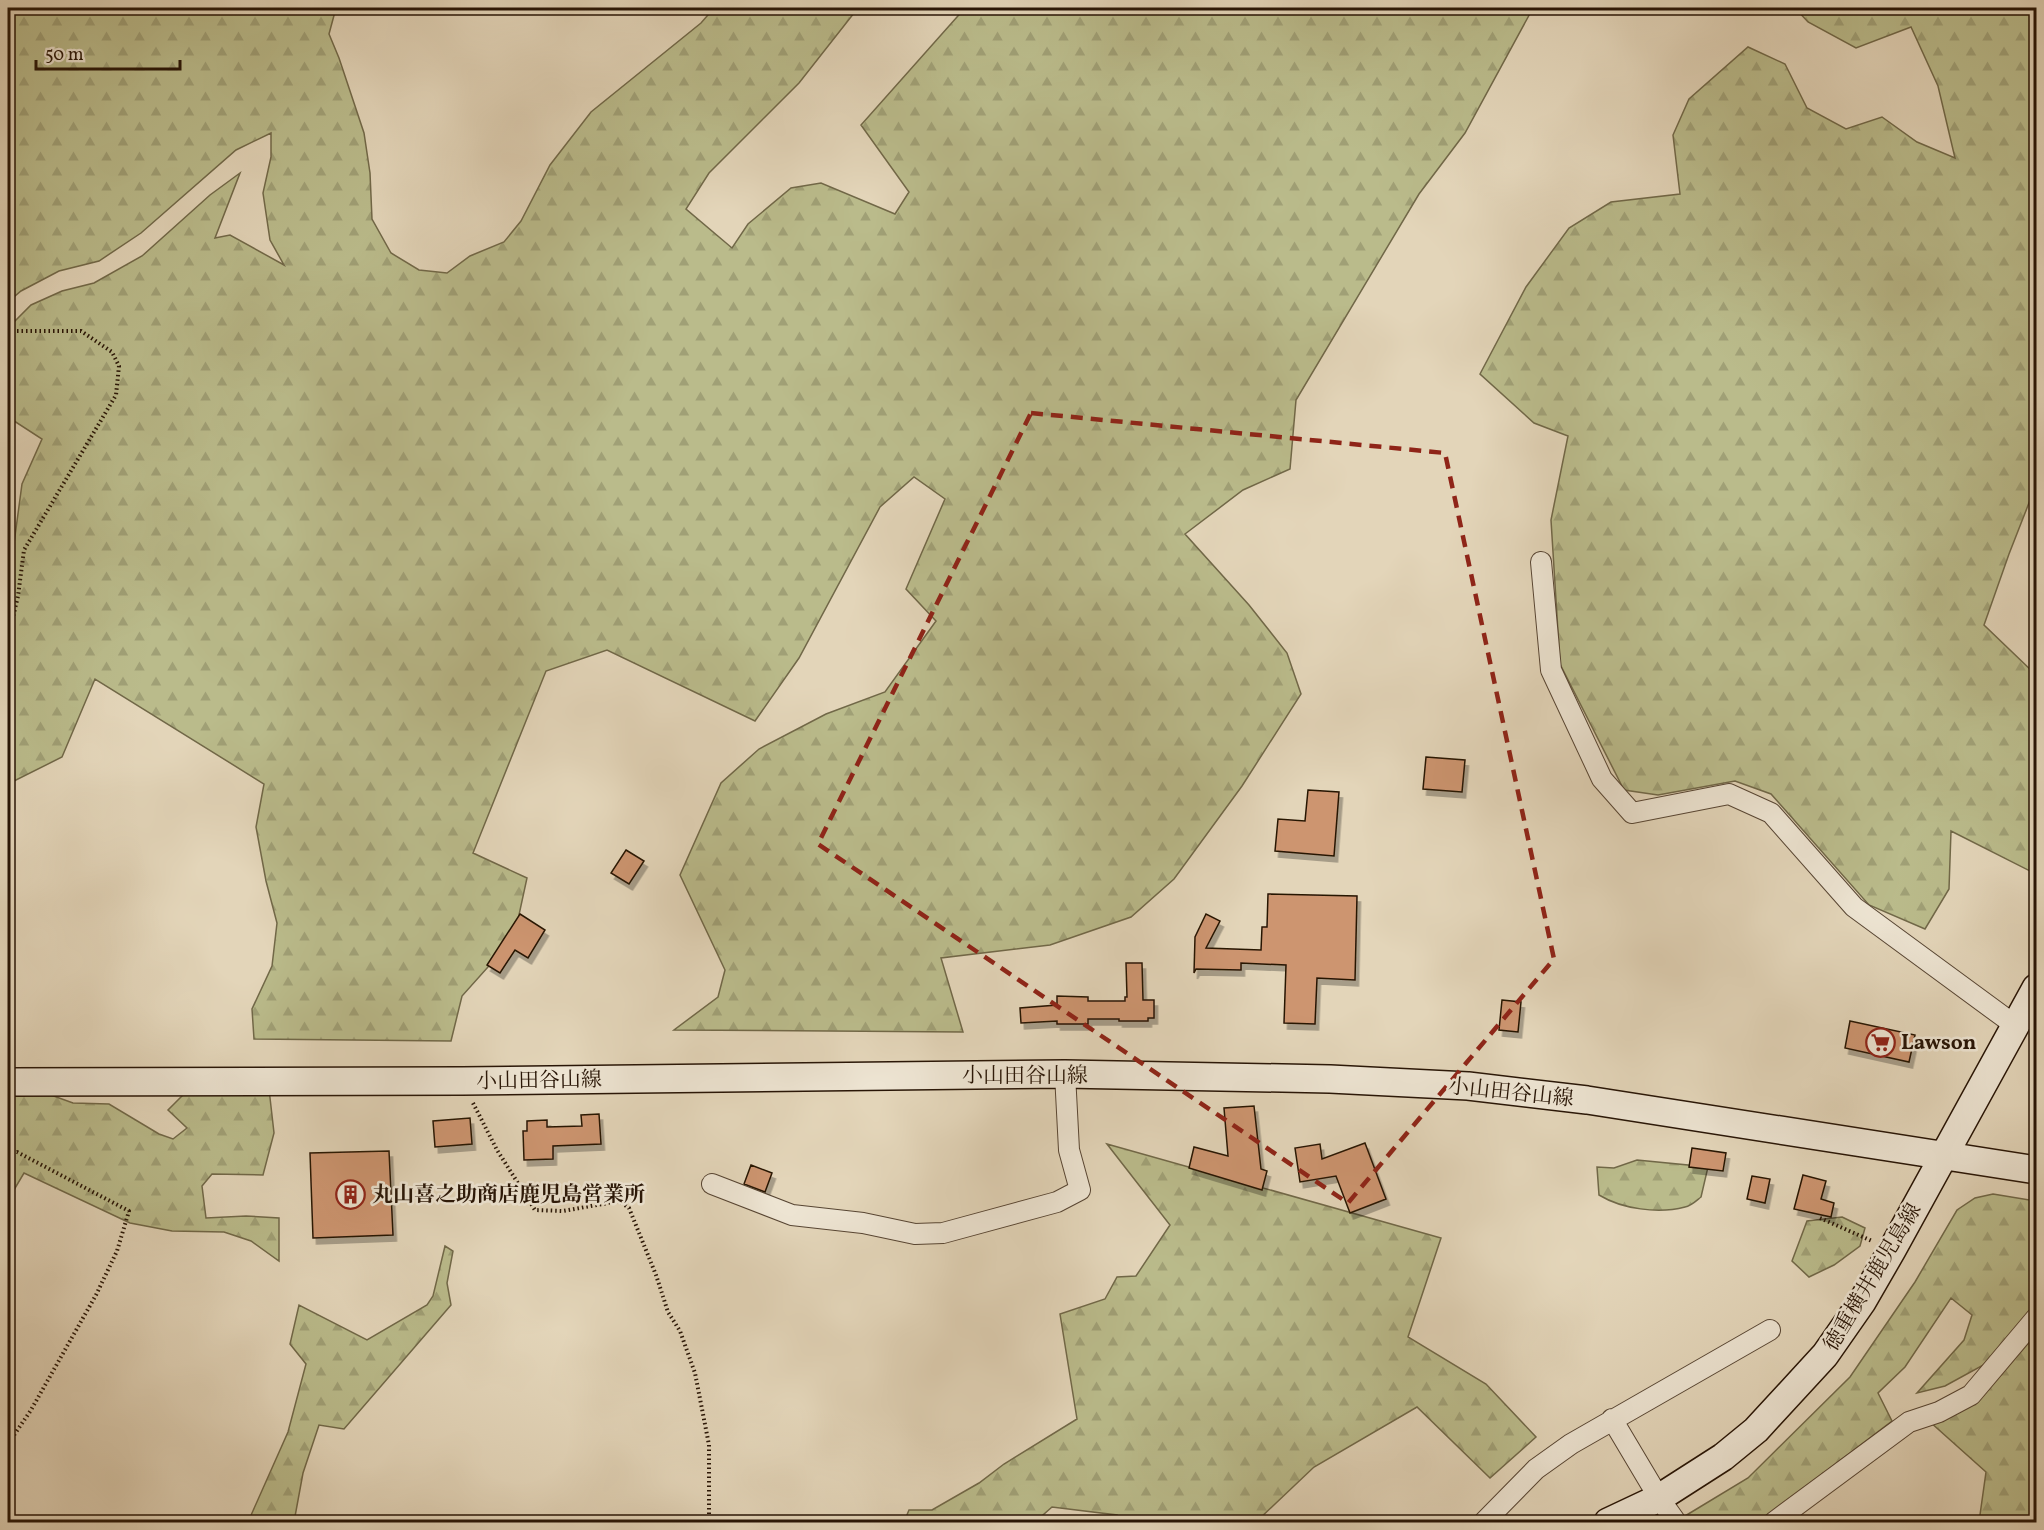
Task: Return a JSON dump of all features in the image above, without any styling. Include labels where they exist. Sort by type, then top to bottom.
[{"type":"main road","name":"徳重横井鹿児島線","points":[[1608,1522],[1659,1498],[1714,1463],[1756,1430],[1825,1355],[1862,1302],[2037,988]]},
{"type":"main road","name":"小山田谷山線","points":[[8,1082],[462,1081],[1065,1074],[1330,1079],[1468,1086],[1587,1100],[2037,1170]]},
{"type":"street","points":[[1541,562],[1551,670],[1602,779],[1632,813],[1729,794],[1771,813],[1854,907],[2016,1026]]},
{"type":"street","points":[[712,1184],[792,1215],[863,1223],[915,1234],[944,1233],[1057,1202],[1080,1190],[1069,1150],[1065,1074]]},
{"type":"street","points":[[1774,1522],[1909,1422],[1939,1412],[1971,1395],[2037,1318]]},
{"type":"street","points":[[1484,1522],[1536,1469],[1572,1444],[1770,1330]]},
{"type":"street","points":[[1612,1419],[1676,1522]]},
{"type":"path","points":[[8,331],[81,331],[112,352],[119,366],[116,395],[24,550],[18,596],[8,638]]},
{"type":"path","points":[[462,1081],[497,1150],[535,1210],[563,1211],[619,1202],[629,1208],[668,1312],[680,1331],[695,1373],[709,1445],[709,1522]]},
{"type":"path","points":[[8,1154],[17,1152],[129,1211],[117,1251],[96,1295],[32,1410],[8,1444]]},
{"type":"path","points":[[1820,1218],[1892,1250]]},
{"type":"highlighted area","points":[[1031,413],[1445,453],[1554,959],[1348,1203],[818,844]]},
{"type":"green space","points":[[8,8],[336,8],[329,34],[364,133],[370,173],[372,219],[391,253],[419,270],[447,273],[470,256],[504,242],[521,221],[550,165],[591,112],[701,23],[714,8],[858,8],[799,83],[709,173],[686,209],[732,248],[748,224],[791,188],[821,183],[895,214],[909,192],[861,125],[965,8],[1533,8],[1465,133],[1419,194],[1296,400],[1290,469],[1243,490],[1185,534],[1249,605],[1287,653],[1301,694],[1242,786],[1174,879],[1131,917],[1050,945],[941,958],[963,1032],[674,1030],[718,997],[725,970],[680,875],[721,783],[759,749],[826,714],[885,692],[936,621],[906,589],[945,499],[914,477],[880,507],[799,658],[755,721],[607,650],[546,671],[473,853],[527,878],[514,938],[462,996],[451,1041],[254,1039],[252,1009],[272,966],[277,923],[256,827],[264,784],[95,679],[62,757],[8,784],[8,588],[22,484],[42,439],[8,417],[8,328],[31,305],[62,291],[94,283],[142,256],[210,195],[240,173],[215,238],[230,235],[284,265],[270,240],[263,193],[271,157],[271,133],[236,150],[141,233],[99,261],[59,271],[21,291],[8,302]]},
{"type":"green space","points":[[1795,8],[2036,8],[2036,485],[1984,625],[2036,675],[2036,874],[1951,831],[1949,889],[1925,929],[1869,905],[1771,794],[1735,781],[1658,795],[1624,790],[1560,664],[1551,520],[1568,436],[1534,423],[1480,374],[1526,287],[1569,228],[1611,202],[1680,194],[1673,135],[1689,99],[1748,47],[1785,64],[1807,108],[1846,129],[1882,117],[1917,142],[1955,158],[1938,86],[1911,27],[1856,48],[1808,22]]},
{"type":"green space","points":[[269,1089],[274,1133],[263,1175],[212,1174],[202,1186],[206,1218],[246,1216],[279,1218],[279,1261],[251,1241],[224,1232],[172,1231],[130,1223],[24,1173],[8,1200],[8,1092],[37,1090],[73,1103],[109,1104],[159,1134],[173,1139],[187,1128],[168,1110],[188,1090]]},
{"type":"green space","points":[[1107,1144],[1441,1238],[1408,1337],[1486,1384],[1536,1437],[1490,1478],[1417,1407],[1314,1467],[1256,1522],[1116,1522],[1117,1515],[1052,1507],[1035,1522],[904,1522],[909,1510],[932,1510],[979,1483],[1004,1464],[1077,1419],[1060,1314],[1105,1299],[1117,1277],[1136,1276],[1170,1225]]},
{"type":"green space","points":[[1637,1160],[1708,1167],[1701,1197],[1687,1206],[1652,1210],[1618,1204],[1599,1195],[1597,1167],[1614,1168]]},
{"type":"green space","points":[[1993,1194],[2036,1201],[2036,1522],[1979,1522],[1986,1472],[1920,1413],[1991,1378],[1985,1364],[1945,1386],[1917,1393],[1964,1340],[1972,1315],[1951,1298],[1905,1367],[1878,1393],[1892,1421],[1759,1522],[1691,1522],[1685,1516],[1748,1478],[1850,1377],[1915,1282],[1957,1210],[1975,1198]]},
{"type":"green space","points":[[1842,1217],[1865,1228],[1860,1246],[1834,1265],[1809,1277],[1792,1261],[1807,1221]]},
{"type":"green space","points":[[445,1246],[453,1251],[447,1283],[451,1305],[344,1429],[319,1425],[303,1473],[294,1522],[248,1522],[288,1432],[306,1364],[290,1344],[299,1305],[367,1340],[427,1305],[433,1296]]},
{"type":"building","points":[[1426,757],[1465,760],[1462,792],[1423,789]]},
{"type":"building","points":[[1308,790],[1339,792],[1334,856],[1275,851],[1278,819],[1305,821]]},
{"type":"building","points":[[626,850],[644,861],[629,884],[611,873]]},
{"type":"building","points":[[1268,894],[1357,896],[1355,980],[1317,978],[1315,1024],[1284,1023],[1286,965],[1241,963],[1241,970],[1196,969],[1194,973],[1195,937],[1206,914],[1220,921],[1206,948],[1261,950],[1262,927],[1267,927]]},
{"type":"building","points":[[520,914],[545,930],[528,958],[515,950],[500,973],[487,965]]},
{"type":"building","points":[[1126,963],[1142,963],[1143,1000],[1154,1000],[1154,1018],[1148,1018],[1148,1021],[1088,1019],[1088,1024],[1057,1024],[1057,1021],[1021,1023],[1020,1008],[1057,1005],[1057,996],[1088,997],[1088,1001],[1125,1001],[1127,997]]},
{"type":"building","points":[[1502,1000],[1521,1002],[1518,1032],[1499,1030]]},
{"type":"building","name":"Lawson","points":[[1850,1021],[1915,1035],[1909,1062],[1845,1048]]},
{"type":"building","points":[[1254,1106],[1261,1169],[1267,1171],[1262,1190],[1189,1168],[1194,1147],[1228,1156],[1224,1108]]},
{"type":"building","points":[[599,1114],[601,1144],[553,1146],[553,1159],[524,1160],[523,1131],[527,1131],[527,1121],[547,1120],[547,1127],[582,1126],[581,1115]]},
{"type":"building","points":[[470,1118],[472,1144],[435,1147],[433,1121]]},
{"type":"building","points":[[1365,1143],[1386,1199],[1350,1213],[1336,1176],[1300,1182],[1295,1148],[1320,1144],[1322,1159]]},
{"type":"building","points":[[1692,1148],[1726,1153],[1723,1171],[1689,1167]]},
{"type":"building","name":"丸山喜之助商店鹿児島営業所","points":[[389,1151],[393,1235],[313,1238],[310,1153]]},
{"type":"building","points":[[751,1165],[772,1173],[765,1192],[744,1184]]},
{"type":"building","points":[[1803,1175],[1826,1181],[1821,1199],[1834,1203],[1831,1217],[1794,1209]]},
{"type":"building","points":[[1752,1176],[1770,1179],[1765,1203],[1747,1199]]},
{"type":"place","name":"Lawson","points":[[1880,1042]]},
{"type":"place","name":"丸山喜之助商店鹿児島営業所","points":[[351,1194]]}]
